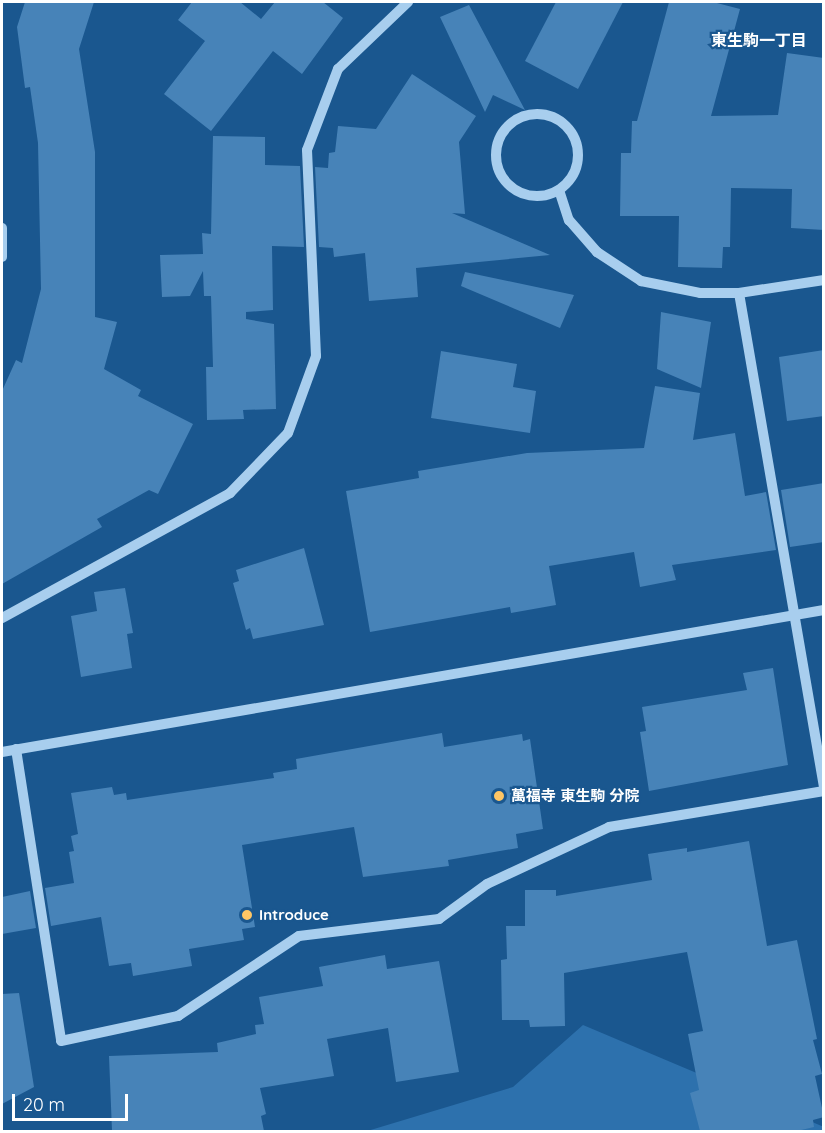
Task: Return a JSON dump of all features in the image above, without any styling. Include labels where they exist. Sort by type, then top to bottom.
[{"type":"street","points":[[2,618],[230,493],[288,433],[316,356],[307,150],[338,69],[408,2]]},
{"type":"street","points":[[538,114],[558,120],[575,138],[578,162],[573,174],[558,190],[540,196],[525,195],[506,183],[498,170],[497,145],[509,125],[521,117],[538,114]]},
{"type":"street","points":[[558,190],[569,219],[597,252],[641,281],[700,293],[739,293],[824,280]]},
{"type":"street","points":[[2,228],[2,257]]},
{"type":"street","points":[[16,749],[61,1041],[178,1016],[299,936],[439,919],[487,884],[609,827],[824,789],[739,293]]},
{"type":"street","points":[[2,752],[824,610]]},
{"type":"shaded area","points":[[583,1025],[824,1127],[823,1132],[364,1132],[513,1087]]},
{"type":"building","points":[[25,2],[94,2],[79,49],[95,152],[95,317],[117,322],[104,369],[141,390],[138,396],[193,424],[158,494],[149,490],[97,519],[102,527],[2,584],[2,391],[16,360],[22,363],[41,289],[38,143],[30,87],[25,88],[17,27]]},
{"type":"building","points":[[192,2],[240,2],[261,19],[275,2],[323,2],[343,18],[302,74],[273,51],[211,131],[164,94],[205,41],[178,20]]},
{"type":"building","points":[[556,2],[623,2],[578,89],[525,61]]},
{"type":"building","points":[[669,2],[713,2],[740,9],[711,116],[778,115],[787,53],[824,58],[824,230],[791,228],[792,189],[731,188],[730,247],[723,247],[722,268],[678,267],[679,216],[620,216],[621,153],[631,153],[632,121],[637,121]]},
{"type":"building","points":[[469,5],[525,110],[493,95],[485,112],[440,17]]},
{"type":"building","points":[[412,74],[476,116],[459,142],[465,214],[452,213],[550,255],[416,268],[418,297],[369,301],[365,253],[334,257],[333,248],[319,247],[315,167],[328,168],[329,153],[335,152],[338,126],[376,129]]},
{"type":"building","points":[[213,136],[265,137],[265,165],[300,166],[304,247],[272,246],[273,310],[246,312],[246,319],[274,324],[276,409],[243,410],[244,419],[207,420],[206,367],[213,367],[211,296],[204,296],[203,271],[190,296],[162,297],[160,255],[203,254],[202,233],[211,234]]},
{"type":"building","points":[[465,272],[574,295],[560,328],[461,286]]},
{"type":"building","points":[[661,312],[711,322],[701,388],[657,369]]},
{"type":"building","points":[[824,350],[824,416],[787,421],[779,357]]},
{"type":"building","points":[[441,351],[517,364],[513,387],[536,391],[530,433],[431,418]]},
{"type":"building","points":[[655,386],[700,393],[693,440],[735,433],[745,496],[766,492],[776,550],[672,565],[676,580],[640,587],[634,552],[549,566],[556,605],[511,613],[510,607],[370,632],[346,491],[419,478],[418,471],[527,453],[644,448]]},
{"type":"building","points":[[824,483],[824,542],[790,547],[781,490]]},
{"type":"building","points":[[304,548],[324,625],[253,639],[250,628],[246,630],[233,583],[239,581],[236,570]]},
{"type":"building","points":[[125,588],[133,633],[127,634],[132,668],[81,677],[71,616],[97,611],[94,592]]},
{"type":"building","points":[[773,668],[788,765],[649,791],[640,732],[646,731],[642,707],[747,690],[743,673]]},
{"type":"building","points":[[442,733],[444,747],[522,734],[523,741],[530,739],[543,829],[516,834],[518,848],[448,860],[449,866],[363,877],[354,827],[242,845],[255,927],[242,929],[244,940],[189,949],[192,966],[133,976],[131,963],[109,966],[101,917],[51,926],[45,888],[74,883],[69,852],[74,851],[71,836],[78,834],[71,793],[112,787],[114,795],[126,793],[127,800],[274,778],[273,773],[297,769],[296,759]]},
{"type":"building","points":[[749,841],[767,946],[797,940],[817,1039],[813,1040],[822,1074],[815,1076],[824,1117],[813,1120],[814,1127],[797,1131],[700,1131],[690,1093],[699,1090],[688,1034],[703,1031],[687,952],[564,973],[565,1026],[530,1027],[529,1020],[502,1020],[501,960],[507,959],[506,926],[525,926],[525,890],[556,890],[556,896],[652,880],[648,854],[687,848],[687,852]]},
{"type":"building","points":[[30,891],[36,928],[2,934],[2,897]]},
{"type":"building","points":[[385,955],[387,969],[439,961],[459,1072],[396,1082],[388,1028],[327,1039],[334,1076],[260,1088],[266,1114],[261,1116],[264,1131],[112,1131],[109,1056],[218,1052],[217,1043],[256,1034],[255,1025],[264,1024],[259,997],[323,986],[319,967]]},
{"type":"building","points":[[19,993],[34,1087],[2,1104],[2,994]]},
{"type":"place","name":"萬福寺 東生駒 分院","points":[[499,796]]},
{"type":"place","name":"Introduce","points":[[247,915]]},
{"type":"district","name":"東生駒一丁目","points":[[759,40]]}]
